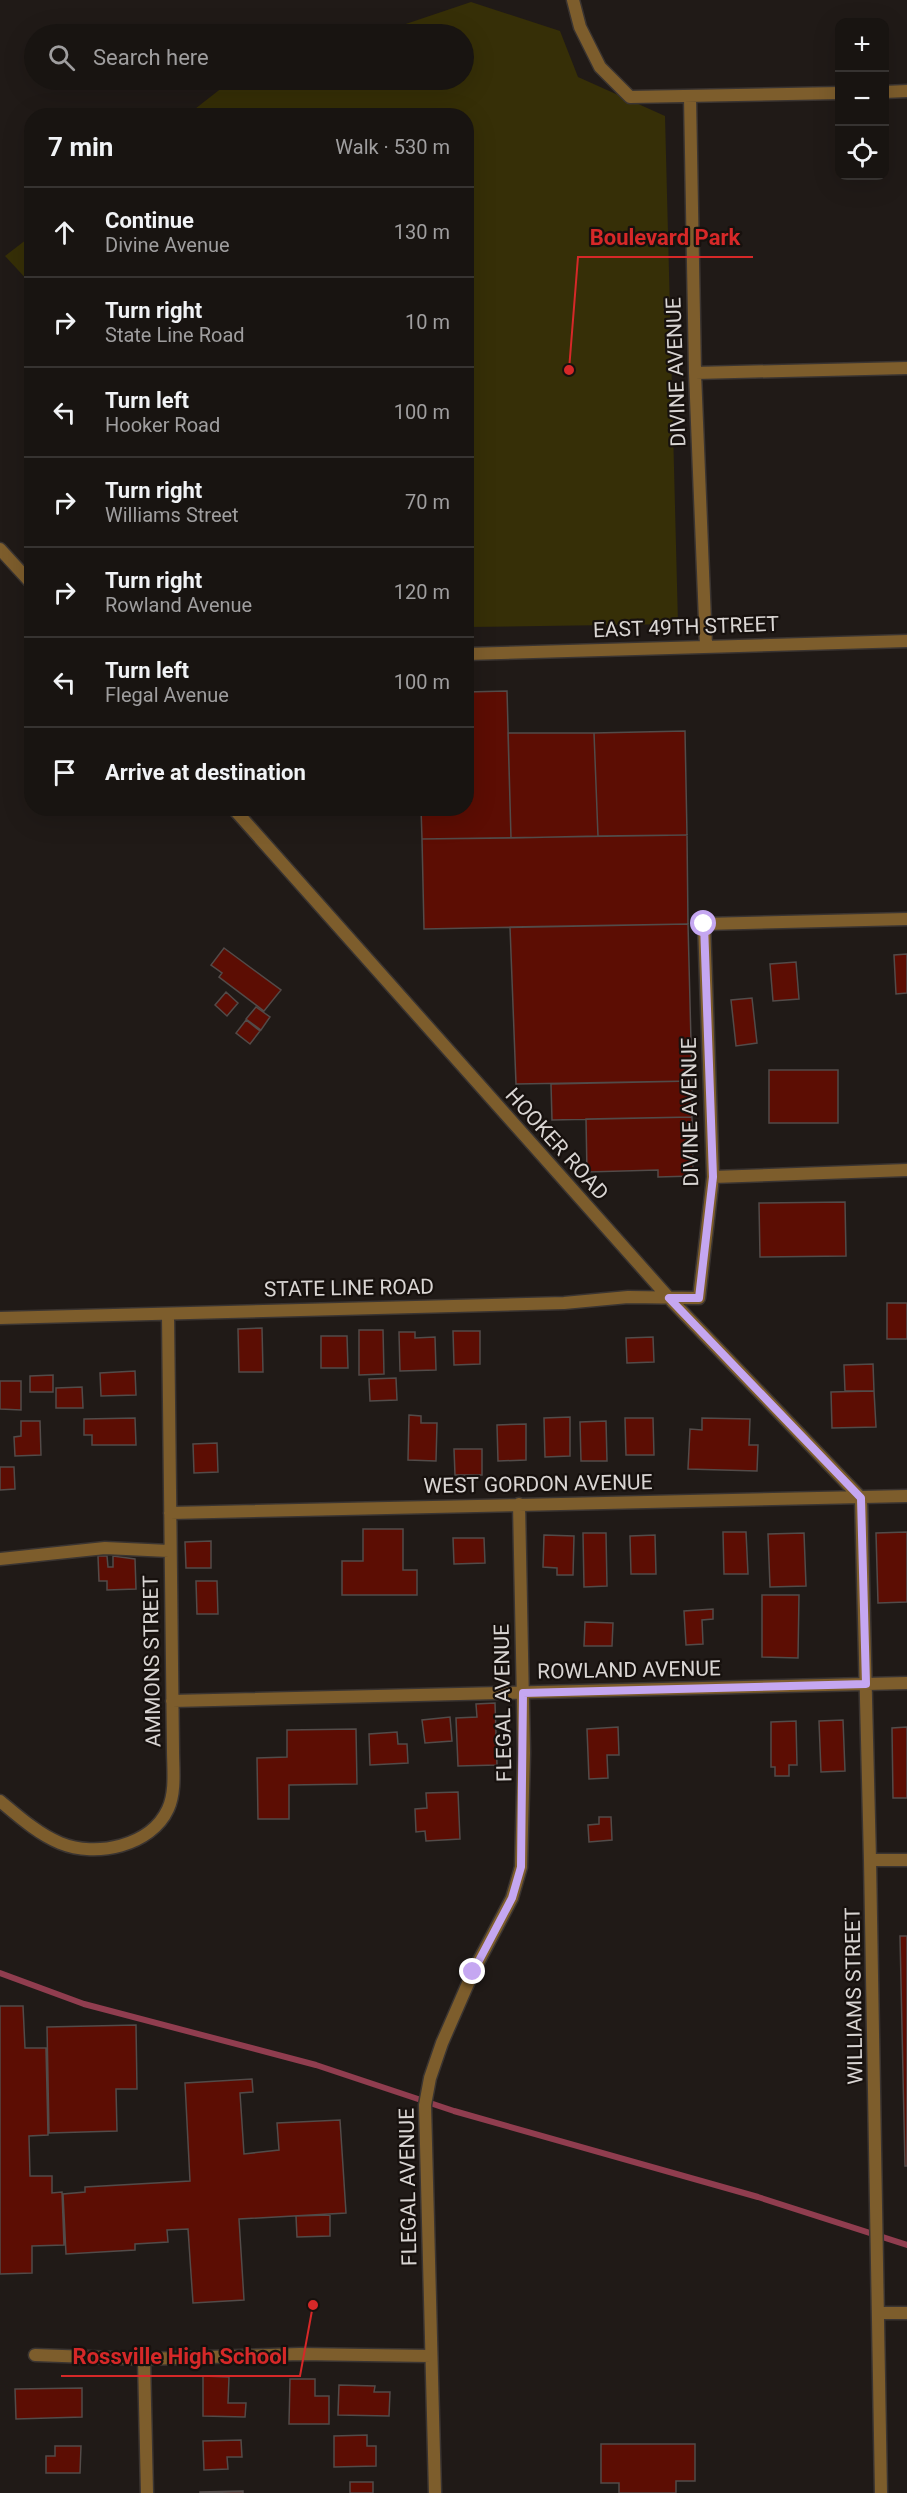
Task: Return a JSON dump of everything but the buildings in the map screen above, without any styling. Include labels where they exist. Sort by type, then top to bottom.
[{"type":"street","points":[[573,0],[580,27],[600,67],[630,97],[835,93]]},
{"type":"street","points":[[889,92],[907,91]]},
{"type":"street","name":"DIVINE AVENUE","points":[[690,97],[695,373],[706,645]]},
{"type":"street","points":[[695,373],[907,368]]},
{"type":"street","points":[[0,549],[24,575]]},
{"type":"street","name":"EAST 49TH STREET","points":[[474,654],[706,645],[907,641]]},
{"type":"street","name":"HOOKER ROAD","points":[[240,816],[669,1298],[861,1498]]},
{"type":"street","name":"DIVINE AVENUE","points":[[699,1298],[713,1177],[704,924],[907,919]]},
{"type":"street","points":[[713,1177],[907,1170]]},
{"type":"street","name":"STATE LINE ROAD","points":[[0,1318],[564,1303],[628,1297],[699,1298]]},
{"type":"street","name":"AMMONS STREET","points":[[0,1801],[47,1836],[71,1846],[98,1849],[125,1845],[140,1838],[163,1818],[171,1798],[168,1315]]},
{"type":"street","name":"WEST GORDON AVENUE","points":[[170,1512],[907,1496]]},
{"type":"street","name":"WILLIAMS STREET","points":[[861,1498],[881,2493]]},
{"type":"street","name":"FLEGAL AVENUE","points":[[435,2493],[425,2105],[430,2078],[442,2043],[473,1972],[508,1906],[521,1867],[523,1693],[519,1504]]},
{"type":"street","points":[[0,1559],[105,1548],[169,1551]]},
{"type":"street","name":"ROWLAND AVENUE","points":[[172,1701],[907,1683]]},
{"type":"street","points":[[870,1860],[907,1860]]},
{"type":"street","points":[[879,2313],[907,2313]]},
{"type":"street","points":[[36,2355],[144,2360],[300,2354],[430,2356]]},
{"type":"street","points":[[144,2360],[147,2493]]},
{"type":"shaded area","points":[[471,2],[560,31],[578,77],[665,116],[678,624],[474,627],[474,108],[196,108],[219,90],[474,90],[474,24],[406,24]]},
{"type":"shaded area","points":[[24,241],[24,276],[5,256]]},
{"type":"waterway","points":[[0,1973],[84,2004],[316,2065],[454,2111],[758,2197],[907,2245]]},
{"type":"place","name":"Boulevard Park","points":[[569,370]]},
{"type":"place","name":"Rossville High School","points":[[313,2305]]},
{"type":"route","points":[[473,1972],[512,1898],[521,1867],[523,1693],[866,1684],[861,1498],[669,1298],[699,1298],[713,1177],[704,924]]}]
